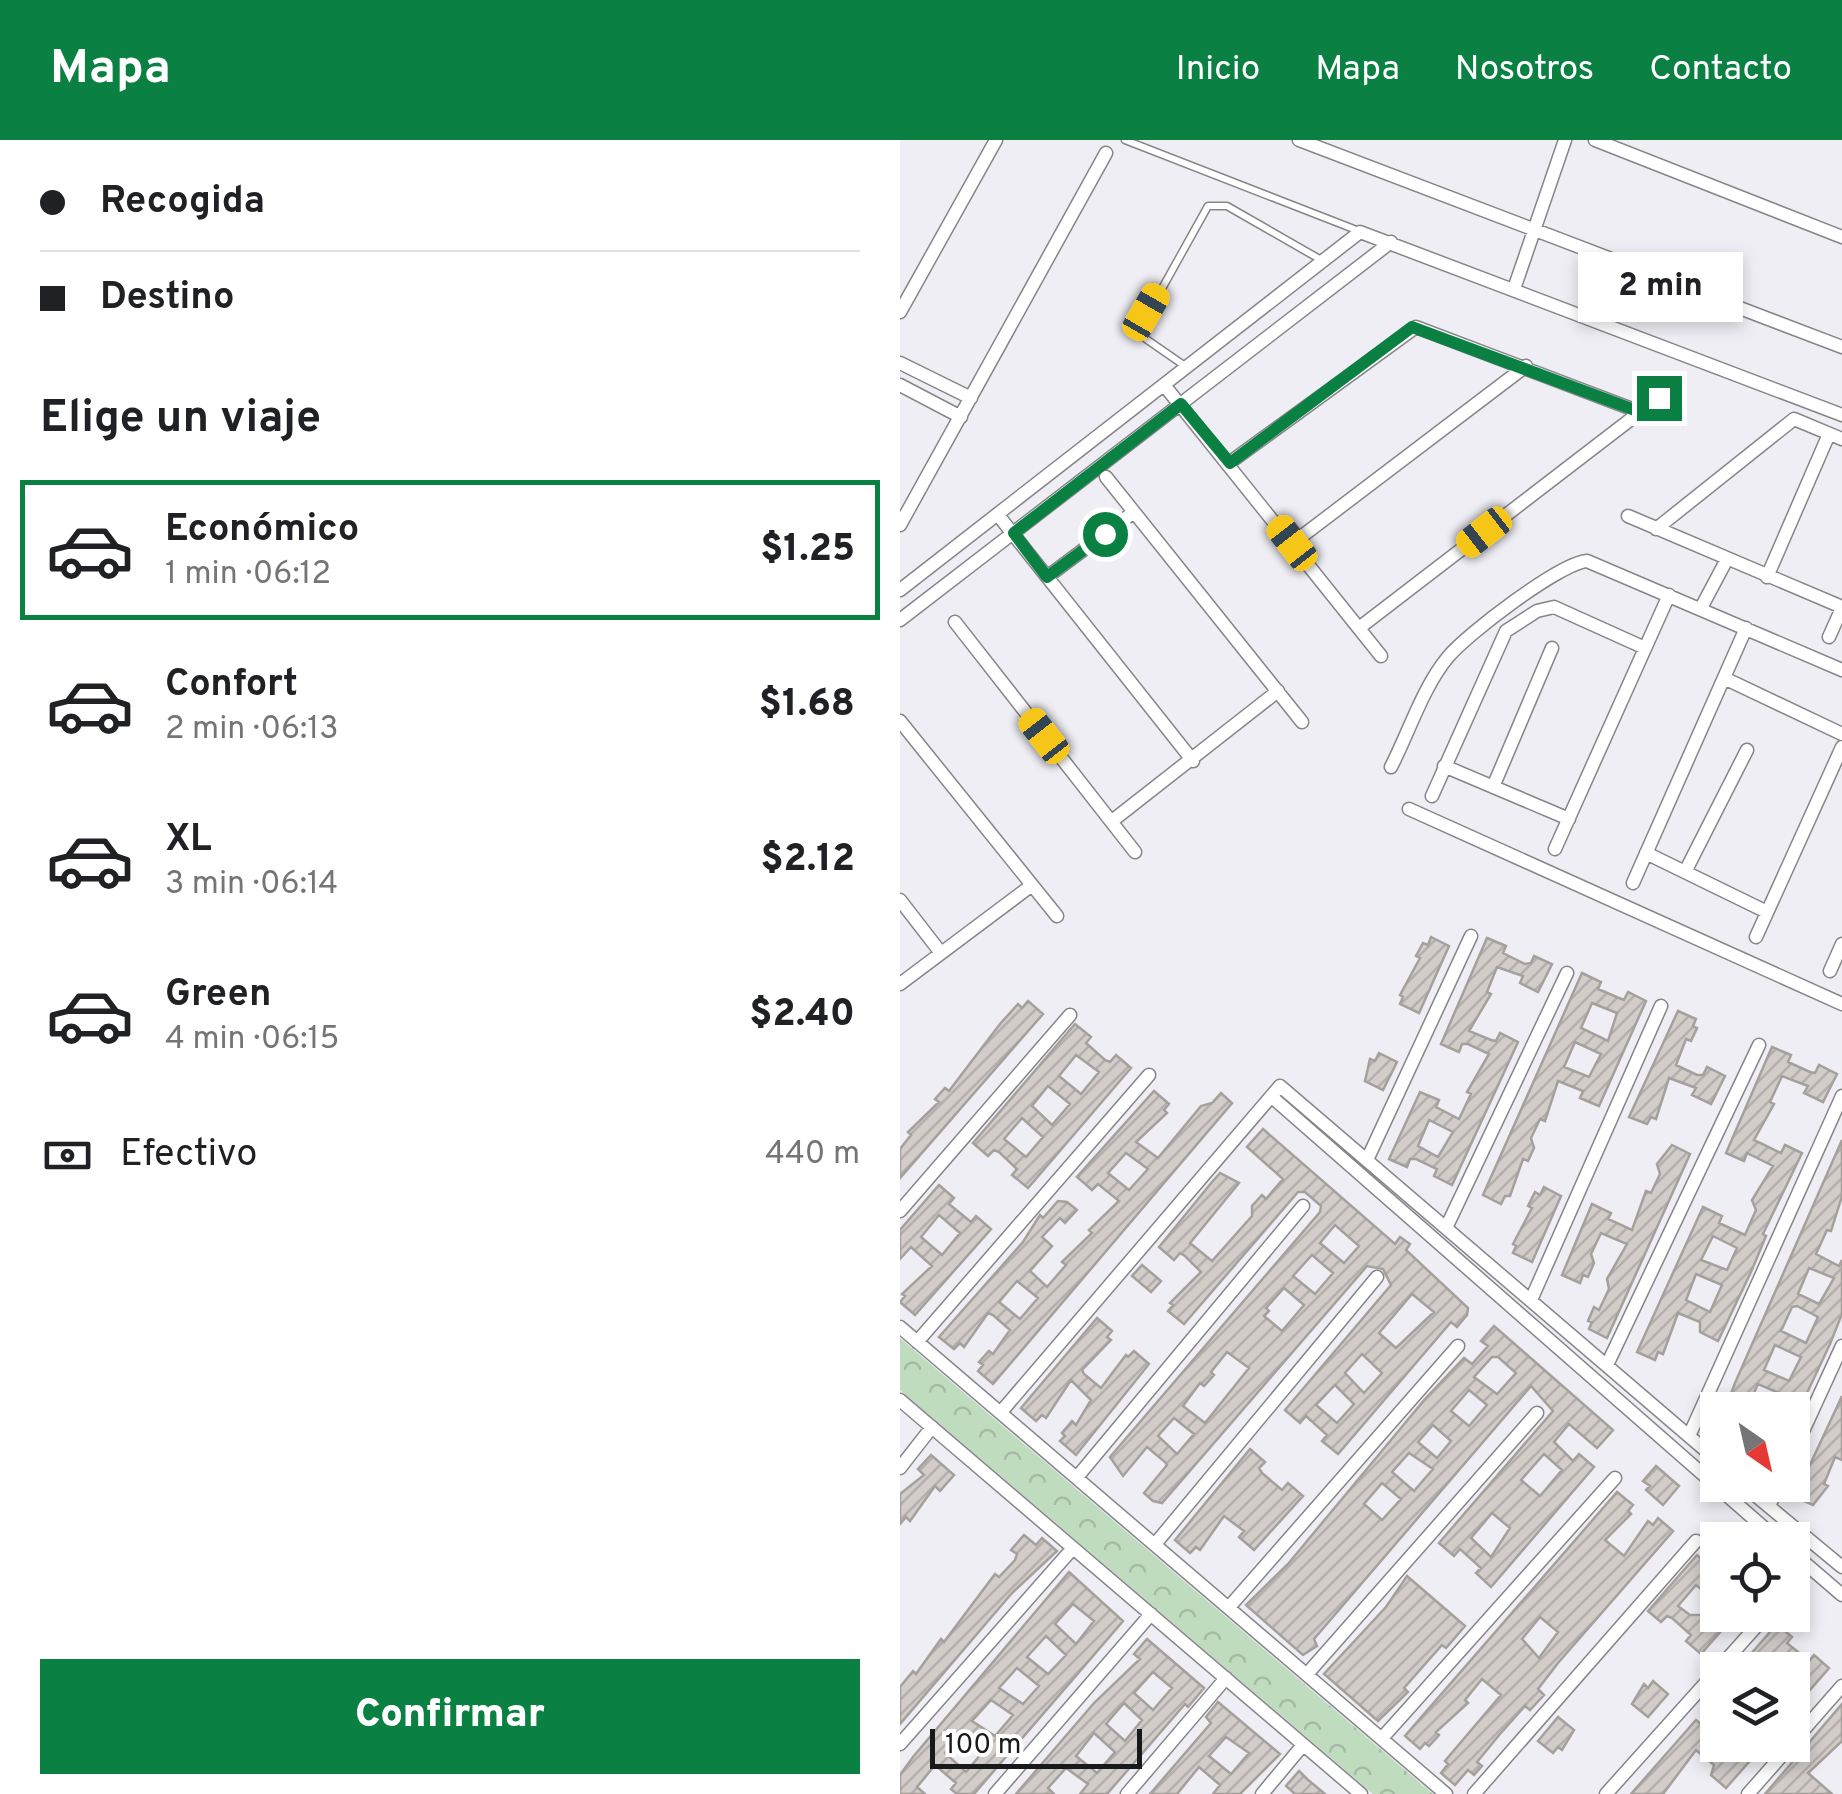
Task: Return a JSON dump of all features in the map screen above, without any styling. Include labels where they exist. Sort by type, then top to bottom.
[{"type":"street","points":[[900,312],[996,140]]},
{"type":"street","points":[[1299,140],[1842,347]]},
{"type":"street","points":[[1514,289],[1565,140]]},
{"type":"street","points":[[1595,140],[1842,237]]},
{"type":"street","points":[[900,525],[1106,153]]},
{"type":"street","points":[[900,590],[1360,232],[1842,415]]},
{"type":"street","points":[[900,620],[1391,242]]},
{"type":"street","points":[[1230,463],[1412,327],[1526,366],[1640,412]]},
{"type":"street","points":[[900,363],[971,398]]},
{"type":"street","points":[[1292,543],[1526,366]]},
{"type":"street","points":[[1359,628],[1678,383]]},
{"type":"street","points":[[900,385],[961,417]]},
{"type":"street","points":[[1164,385],[1381,656]]},
{"type":"street","points":[[1656,528],[1794,419],[1836,436],[1767,577]]},
{"type":"street","points":[[1106,478],[1302,722]]},
{"type":"street","points":[[1047,577],[1134,512]]},
{"type":"street","points":[[998,515],[1193,760]]},
{"type":"street","points":[[1628,516],[1842,608],[1829,638]]},
{"type":"street","points":[[1391,767],[1449,655],[1560,568],[1587,561],[1842,670]]},
{"type":"street","points":[[1700,608],[1726,561]]},
{"type":"street","points":[[1555,849],[1669,594]]},
{"type":"street","points":[[1432,796],[1506,631],[1525,616],[1554,608],[1645,648]]},
{"type":"street","points":[[955,622],[1135,852]]},
{"type":"street","points":[[1633,883],[1746,628]]},
{"type":"street","points":[[1493,787],[1552,648]]},
{"type":"street","points":[[1724,678],[1842,734]]},
{"type":"street","points":[[1112,821],[1278,692]]},
{"type":"street","points":[[900,721],[1057,916]]},
{"type":"street","points":[[1756,937],[1842,747]]},
{"type":"street","points":[[1685,872],[1748,750]]},
{"type":"street","points":[[1444,766],[1569,819]]},
{"type":"street","points":[[1409,809],[1842,1004]]},
{"type":"street","points":[[1646,853],[1767,912]]},
{"type":"street","points":[[900,984],[1032,885]]},
{"type":"street","points":[[900,900],[941,952]]},
{"type":"street","points":[[1366,1160],[1472,936]]},
{"type":"street","points":[[1830,972],[1842,944]]},
{"type":"street","points":[[1446,1228],[1568,972]]},
{"type":"street","points":[[1531,1300],[1661,1006]]},
{"type":"street","points":[[900,1211],[1070,1016]]},
{"type":"street","points":[[1608,1366],[1759,1044]]},
{"type":"street","points":[[917,1342],[1149,1074]]},
{"type":"street","points":[[1001,1412],[1280,1086],[1700,1446]]},
{"type":"street","points":[[1689,1436],[1842,1096]]},
{"type":"street","points":[[1272,1098],[1757,1522]]},
{"type":"street","points":[[1078,1476],[1302,1206]]},
{"type":"street","points":[[1156,1542],[1377,1278]]},
{"type":"street","points":[[1494,1296],[1507,1280]]},
{"type":"street","points":[[900,1326],[1446,1794]]},
{"type":"street","points":[[1230,1606],[1458,1346]]},
{"type":"street","points":[[1810,1416],[1842,1346]]},
{"type":"street","points":[[900,1400],[1361,1794]]},
{"type":"street","points":[[1308,1673],[1537,1413]]},
{"type":"street","points":[[900,1468],[932,1427]]},
{"type":"street","points":[[1383,1738],[1615,1478]]},
{"type":"street","points":[[1764,1502],[1842,1567]]},
{"type":"street","points":[[1769,1506],[1771,1502]]},
{"type":"street","points":[[1474,1794],[1696,1541]]},
{"type":"street","points":[[1810,1546],[1814,1543]]},
{"type":"street","points":[[900,1744],[1074,1548]]},
{"type":"street","points":[[1810,1567],[1842,1595]]},
{"type":"street","points":[[995,1794],[1151,1614]]},
{"type":"street","points":[[1606,1794],[1752,1632]]},
{"type":"street","points":[[1128,1794],[1226,1678]]},
{"type":"street","points":[[1810,1723],[1842,1686]]},
{"type":"street","points":[[1262,1794],[1304,1745]]},
{"type":"street","points":[[1748,1794],[1776,1762]]},
{"type":"lane","points":[[1125,140],[1360,232]]},
{"type":"lane","points":[[1188,368],[1146,339],[1140,328],[1208,206],[1226,206],[1324,262]]},
{"type":"green space","points":[[900,1338],[1433,1794],[1373,1794],[900,1390]]},
{"type":"building","points":[[1431,937],[1449,946],[1419,1013],[1400,1004],[1400,995],[1420,958],[1416,956]]},
{"type":"building","points":[[1487,938],[1506,946],[1503,953],[1525,964],[1531,963],[1534,956],[1552,964],[1538,992],[1520,983],[1523,976],[1497,967],[1487,992],[1491,994],[1469,1031],[1496,1041],[1500,1033],[1518,1042],[1452,1185],[1434,1176],[1437,1169],[1416,1159],[1410,1159],[1407,1167],[1389,1159],[1420,1092],[1439,1100],[1436,1107],[1459,1119],[1471,1094],[1467,1092],[1489,1054],[1468,1044],[1462,1044],[1459,1052],[1441,1044]],"holes":[[[1429,1120],[1453,1132],[1438,1157],[1418,1146]]]},
{"type":"building","points":[[1582,973],[1601,982],[1598,989],[1624,1000],[1628,992],[1646,1001],[1599,1106],[1580,1098],[1583,1091],[1558,1081],[1545,1121],[1540,1119],[1531,1138],[1534,1148],[1528,1161],[1523,1159],[1510,1196],[1505,1196],[1501,1204],[1483,1195]],"holes":[[[1592,1003],[1617,1013],[1608,1041],[1581,1028]],[[1575,1042],[1601,1054],[1589,1077],[1564,1067]]]},
{"type":"building","points":[[1028,1001],[1043,1014],[900,1178],[900,1149],[911,1135],[908,1132],[939,1102],[935,1099],[945,1088],[949,1091],[1018,1004],[1022,1008]]},
{"type":"building","points":[[1678,1011],[1696,1019],[1693,1026],[1697,1028],[1691,1041],[1686,1039],[1676,1065],[1697,1075],[1703,1075],[1707,1067],[1725,1076],[1711,1104],[1692,1095],[1696,1088],[1669,1078],[1656,1119],[1651,1117],[1647,1124],[1629,1117]]},
{"type":"building","points":[[1075,1024],[1091,1037],[1086,1043],[1105,1060],[1110,1062],[1116,1055],[1131,1068],[1028,1188],[1012,1175],[1017,1169],[999,1152],[994,1150],[988,1156],[973,1143]],"holes":[[[1076,1055],[1099,1072],[1081,1094],[1059,1076]],[[1048,1086],[1070,1104],[1052,1125],[1032,1106]],[[1022,1118],[1043,1137],[1026,1157],[1004,1139]]]},
{"type":"building","points":[[1772,1047],[1791,1055],[1788,1062],[1810,1072],[1815,1073],[1819,1065],[1837,1074],[1823,1102],[1804,1093],[1808,1086],[1782,1076],[1770,1102],[1774,1104],[1754,1140],[1781,1153],[1785,1145],[1802,1153],[1763,1234],[1766,1236],[1751,1272],[1718,1341],[1700,1332],[1700,1322],[1678,1313],[1663,1354],[1658,1352],[1655,1360],[1637,1352],[1703,1207],[1722,1216],[1719,1223],[1745,1235],[1756,1210],[1752,1200],[1773,1166],[1747,1153],[1744,1161],[1726,1153]],"holes":[[[1713,1236],[1737,1248],[1727,1270],[1701,1260]],[[1696,1274],[1722,1285],[1710,1312],[1686,1300]]]},
{"type":"building","points":[[1379,1053],[1397,1062],[1383,1090],[1365,1081],[1370,1059],[1375,1061]]},
{"type":"building","points":[[1154,1091],[1169,1104],[1164,1110],[1167,1113],[1136,1142],[1158,1158],[1201,1106],[1212,1103],[1221,1093],[1232,1103],[993,1384],[978,1371],[983,1365],[979,1362],[989,1351],[993,1354],[1010,1330],[993,1315],[988,1313],[964,1347],[960,1343],[954,1349],[939,1337],[1023,1242],[1040,1215],[1043,1218],[1058,1201],[1077,1210],[1065,1223],[1060,1218],[1042,1237],[1052,1246],[1030,1271],[1047,1287],[1066,1265],[1062,1262],[1119,1201],[1098,1184],[1092,1190],[1077,1177]],"holes":[[[1126,1153],[1148,1169],[1129,1190],[1108,1173]],[[1017,1281],[1038,1298],[1020,1319],[999,1302]]]},
{"type":"building","points":[[1263,1129],[1395,1244],[1400,1237],[1410,1244],[1406,1250],[1468,1308],[1467,1315],[1457,1327],[1451,1322],[1338,1454],[1322,1441],[1327,1435],[1306,1416],[1300,1423],[1285,1410],[1391,1285],[1383,1269],[1367,1266],[1162,1503],[1153,1501],[1144,1493],[1167,1465],[1165,1462],[1147,1447],[1123,1476],[1110,1457],[1320,1212],[1321,1206],[1305,1192],[1298,1192],[1184,1324],[1168,1311],[1173,1305],[1170,1303],[1201,1272],[1180,1253],[1174,1260],[1159,1247],[1212,1182],[1220,1173],[1239,1183],[1190,1243],[1212,1261],[1252,1216],[1252,1206],[1262,1195],[1266,1199],[1283,1179],[1247,1147]],"holes":[[[1335,1225],[1359,1246],[1344,1263],[1320,1243]],[[1312,1255],[1333,1273],[1315,1294],[1293,1276]],[[1284,1288],[1304,1305],[1282,1331],[1264,1316],[1269,1311],[1266,1308]],[[1412,1294],[1434,1312],[1396,1348],[1379,1333]],[[1227,1352],[1249,1368],[1205,1423],[1183,1406],[1200,1383],[1204,1386],[1214,1375],[1211,1372]],[[1362,1354],[1382,1373],[1364,1393],[1345,1373]],[[1335,1385],[1354,1404],[1337,1423],[1316,1405]],[[1174,1418],[1194,1434],[1177,1454],[1158,1436]]]},
{"type":"building","points":[[1842,1140],[1842,1196],[1831,1231],[1827,1230],[1816,1254],[1839,1266],[1842,1260],[1842,1314],[1830,1344],[1807,1392],[1777,1392],[1758,1384],[1754,1392],[1732,1392]],"holes":[[[1809,1268],[1834,1278],[1819,1304],[1798,1294]],[[1792,1307],[1818,1317],[1806,1343],[1781,1331]],[[1775,1345],[1801,1357],[1789,1381],[1764,1370]]]},
{"type":"building","points":[[1672,1145],[1690,1154],[1607,1338],[1589,1329],[1592,1322],[1588,1321],[1594,1307],[1599,1310],[1609,1289],[1607,1279],[1627,1244],[1601,1233],[1591,1254],[1594,1263],[1588,1277],[1583,1275],[1580,1283],[1562,1275],[1592,1204],[1611,1213],[1608,1219],[1632,1230],[1646,1191],[1651,1193],[1660,1174],[1657,1164]]},
{"type":"building","points":[[939,1185],[954,1198],[949,1204],[971,1222],[976,1216],[991,1229],[915,1315],[900,1302],[905,1296],[902,1294],[932,1266],[911,1247],[900,1259],[900,1230]],"holes":[[[939,1215],[960,1233],[942,1255],[921,1237]]]},
{"type":"building","points":[[1544,1187],[1561,1196],[1532,1262],[1513,1253],[1513,1244],[1532,1208],[1528,1206],[1535,1192],[1540,1195]]},
{"type":"building","points":[[1142,1265],[1161,1281],[1151,1292],[1132,1276]]},
{"type":"building","points":[[1097,1318],[1112,1331],[1107,1337],[1111,1340],[1082,1370],[1084,1374],[1101,1388],[1126,1355],[1134,1351],[1149,1364],[1076,1455],[1060,1441],[1065,1436],[1062,1433],[1072,1421],[1076,1425],[1091,1400],[1071,1380],[1046,1418],[1042,1415],[1036,1421],[1021,1408]]},
{"type":"building","points":[[1494,1326],[1613,1430],[1597,1448],[1569,1424],[1554,1442],[1573,1461],[1579,1454],[1594,1467],[1491,1587],[1476,1573],[1481,1568],[1460,1549],[1454,1556],[1439,1543],[1553,1411],[1531,1386],[1314,1639],[1317,1646],[1303,1655],[1246,1605],[1288,1564],[1425,1399],[1464,1358],[1472,1364],[1488,1346],[1481,1341]],"holes":[[[1492,1357],[1498,1357],[1516,1373],[1497,1394],[1474,1377]],[[1469,1390],[1487,1405],[1469,1426],[1451,1411]],[[1433,1425],[1451,1441],[1437,1458],[1418,1442]],[[1409,1453],[1433,1469],[1414,1491],[1392,1472]],[[1544,1454],[1562,1470],[1540,1496],[1521,1480]],[[1382,1483],[1401,1499],[1382,1520],[1364,1504]],[[1492,1513],[1510,1528],[1491,1557],[1471,1538]]]},
{"type":"building","points":[[1842,1396],[1842,1460],[1835,1457],[1824,1484],[1828,1486],[1813,1505],[1806,1502],[1810,1502],[1810,1465]]},
{"type":"building","points":[[1250,1449],[1265,1462],[1259,1468],[1262,1473],[1282,1490],[1288,1483],[1303,1496],[1254,1550],[1239,1537],[1244,1531],[1224,1516],[1200,1550],[1196,1547],[1190,1553],[1175,1540]]},
{"type":"building","points":[[931,1455],[954,1475],[940,1491],[935,1486],[910,1521],[906,1517],[900,1524],[900,1494],[924,1475],[918,1469]]},
{"type":"building","points":[[1656,1466],[1679,1486],[1663,1505],[1646,1490],[1650,1486],[1643,1481]]},
{"type":"building","points":[[1617,1492],[1633,1505],[1628,1511],[1631,1514],[1605,1540],[1624,1556],[1648,1521],[1653,1525],[1658,1518],[1673,1531],[1558,1663],[1538,1689],[1544,1695],[1530,1710],[1525,1706],[1477,1762],[1482,1766],[1474,1775],[1468,1770],[1455,1785],[1441,1773],[1448,1764],[1445,1761],[1501,1695],[1482,1679],[1465,1700],[1468,1703],[1436,1732],[1439,1735],[1429,1746],[1425,1743],[1420,1749],[1405,1736]],"holes":[[[1540,1617],[1558,1632],[1539,1658],[1522,1639]]]},
{"type":"building","points":[[1024,1535],[1036,1545],[1042,1538],[1057,1551],[1012,1593],[900,1724],[900,1687],[913,1671],[916,1674],[941,1639],[944,1642],[995,1574],[999,1577],[1015,1560],[1017,1554],[1011,1550]]},
{"type":"building","points":[[1697,1555],[1700,1588],[1696,1585],[1678,1606],[1690,1615],[1700,1615],[1700,1632],[1720,1632],[1700,1653],[1686,1641],[1691,1635],[1672,1618],[1667,1616],[1661,1622],[1648,1611]]},
{"type":"building","points":[[1069,1572],[1123,1621],[974,1794],[957,1794],[951,1789],[956,1783],[935,1765],[917,1787],[925,1794],[900,1794],[900,1775]],"holes":[[[1073,1604],[1094,1621],[1076,1644],[1055,1624]],[[1046,1636],[1066,1655],[1048,1674],[1027,1657]],[[1017,1668],[1039,1686],[1023,1704],[999,1688]],[[991,1700],[1013,1715],[995,1736],[972,1721]],[[962,1732],[986,1748],[966,1772],[945,1753]]]},
{"type":"building","points":[[1407,1576],[1465,1626],[1446,1648],[1442,1645],[1404,1688],[1408,1692],[1378,1721],[1324,1674],[1386,1607]]},
{"type":"building","points":[[1770,1632],[1786,1632],[1792,1637],[1787,1643],[1798,1652],[1753,1652]]},
{"type":"building","points":[[1147,1639],[1204,1688],[1188,1707],[1185,1704],[1107,1794],[1080,1794],[1088,1784],[1066,1768],[1048,1788],[1054,1794],[1016,1794],[1094,1703],[1140,1659],[1134,1654]],"holes":[[[1153,1672],[1172,1688],[1153,1710],[1134,1693]],[[1124,1703],[1142,1720],[1125,1741],[1106,1724]],[[1094,1733],[1115,1752],[1097,1773],[1076,1756]]]},
{"type":"building","points":[[1814,1655],[1829,1668],[1810,1690],[1810,1660]]},
{"type":"building","points":[[1653,1681],[1668,1694],[1648,1717],[1632,1704],[1644,1684],[1648,1688]]},
{"type":"building","points":[[1218,1702],[1280,1754],[1240,1794],[1213,1794],[1220,1785],[1199,1767],[1177,1794],[1150,1794],[1211,1723],[1206,1717]],"holes":[[[1226,1737],[1249,1753],[1231,1774],[1209,1756]]]},
{"type":"building","points":[[1842,1704],[1842,1741],[1808,1773],[1832,1794],[1765,1794],[1792,1762],[1810,1762],[1810,1741]]},
{"type":"building","points":[[1558,1717],[1574,1730],[1562,1750],[1558,1747],[1553,1753],[1538,1741]]},
{"type":"building","points":[[1696,1720],[1700,1723],[1700,1753],[1696,1750],[1663,1794],[1631,1794]]},
{"type":"building","points":[[1710,1762],[1749,1762],[1726,1788],[1711,1775],[1714,1765]]},
{"type":"building","points":[[1299,1771],[1325,1794],[1295,1794],[1286,1786]]},
{"type":"route","points":[[1105,534],[1047,577],[1014,533],[1181,404],[1230,463],[1412,327],[1491,353],[1640,412],[1659,398]]}]
